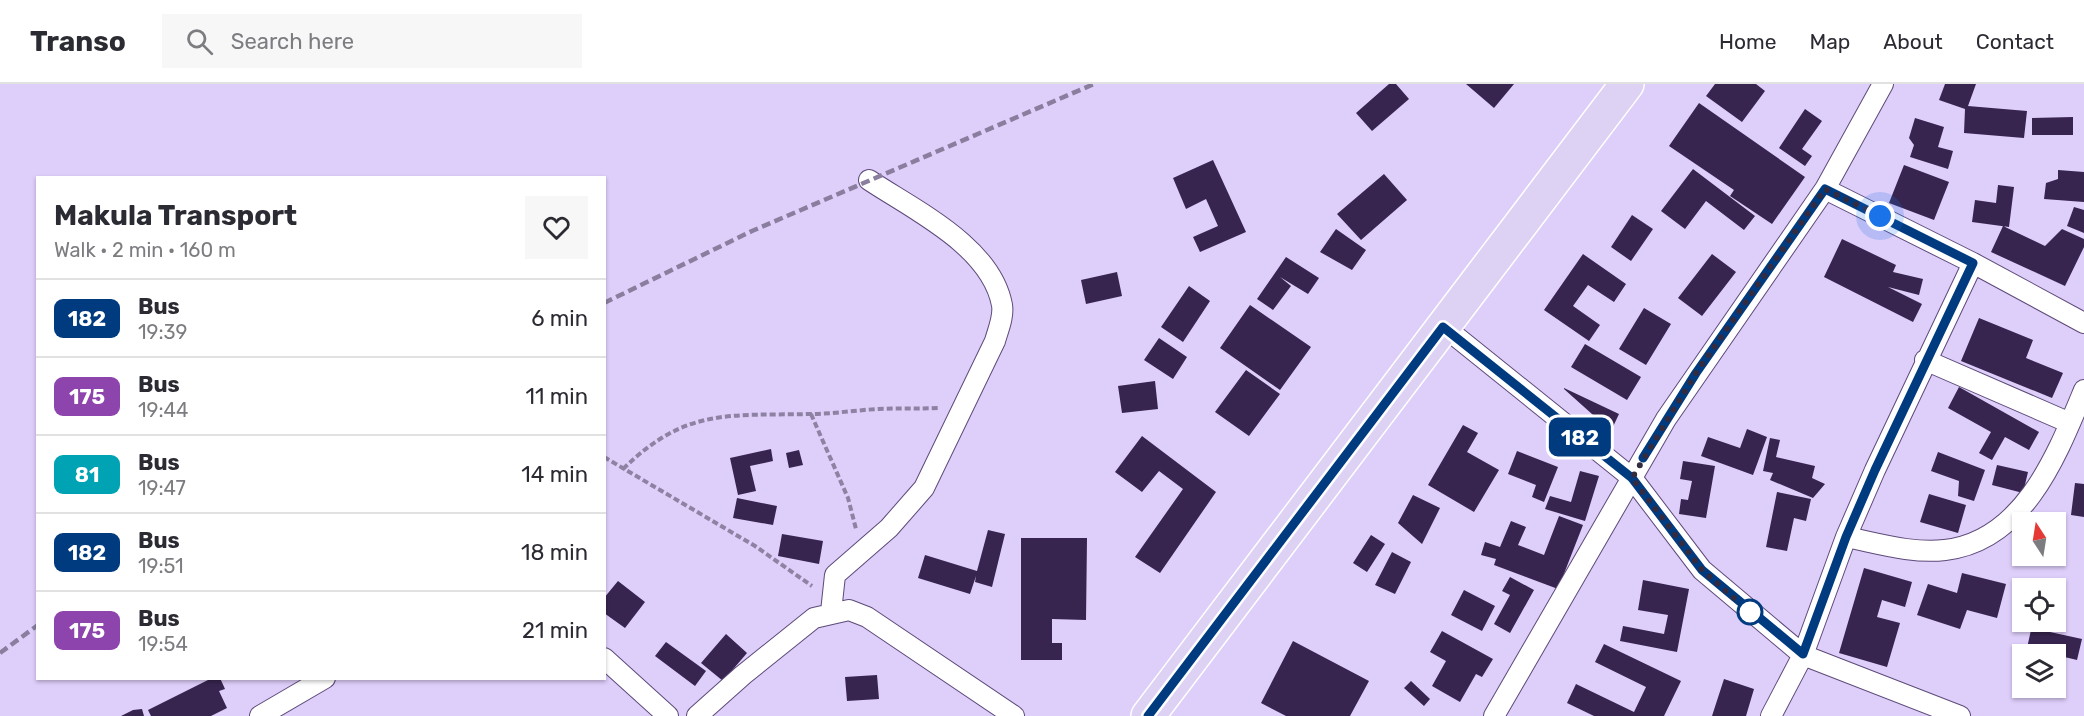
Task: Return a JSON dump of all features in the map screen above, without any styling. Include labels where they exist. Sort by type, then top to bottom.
[{"type":"highway","points":[[1148,716],[1627,84]]},
{"type":"street","points":[[1494,716],[1632,478],[1696,373],[1825,189],[1883,84]]},
{"type":"street","points":[[698,716],[794,632],[831,606],[836,575],[915,501],[964,408],[995,341],[1002,316],[999,296],[992,280],[960,240],[869,180]]},
{"type":"street","points":[[1825,189],[1973,263],[2084,323]]},
{"type":"street","points":[[1772,716],[1803,654],[1846,537],[1925,360],[1973,263]]},
{"type":"street","points":[[1443,327],[1632,478],[1702,570],[1803,654],[1960,716]]},
{"type":"street","points":[[1925,360],[2070,423]]},
{"type":"street","points":[[1846,537],[1910,549],[1944,550],[1992,536],[2015,517],[2045,472],[2084,390]]},
{"type":"street","points":[[831,606],[867,617],[1014,716]]},
{"type":"street","points":[[606,660],[668,716]]},
{"type":"street","points":[[260,716],[322,680]]},
{"type":"path","points":[[623,469],[639,454],[679,428],[734,414],[811,414],[879,409],[964,408]]},
{"type":"path","points":[[811,414],[848,498],[861,553]]},
{"type":"path","points":[[606,458],[755,546],[831,606]]},
{"type":"building","points":[[1389,84],[1396,84],[1409,99],[1372,131],[1356,113]]},
{"type":"building","points":[[1466,84],[1514,84],[1494,108]]},
{"type":"building","points":[[1715,84],[1756,84],[1765,91],[1742,122],[1706,96]]},
{"type":"building","points":[[1945,84],[1976,84],[1968,106],[2027,111],[2024,138],[1964,133],[1965,109],[1939,100]]},
{"type":"building","points":[[1699,103],[1805,177],[1772,224],[1730,196],[1734,190],[1669,146]]},
{"type":"building","points":[[1805,109],[1822,121],[1802,149],[1812,156],[1805,166],[1779,148]]},
{"type":"building","points":[[2073,117],[2073,135],[2032,135],[2032,118]]},
{"type":"building","points":[[1915,118],[1944,127],[1938,147],[1953,151],[1948,169],[1910,157],[1914,145],[1909,138]]},
{"type":"building","points":[[1213,160],[1246,232],[1200,252],[1193,237],[1218,226],[1206,199],[1186,209],[1173,178]]},
{"type":"building","points":[[1904,165],[1949,182],[1934,220],[1889,203]]},
{"type":"building","points":[[1693,169],[1755,216],[1744,230],[1706,201],[1685,229],[1661,211]]},
{"type":"building","points":[[2058,170],[2084,172],[2084,202],[2044,199],[2046,183],[2058,179]]},
{"type":"building","points":[[1384,174],[1407,200],[1361,240],[1337,214]]},
{"type":"building","points":[[1998,185],[2014,187],[2009,227],[1972,222],[1975,200],[1996,203]]},
{"type":"building","points":[[2074,207],[2084,210],[2084,233],[2067,226]]},
{"type":"building","points":[[1632,215],[1653,229],[1631,261],[1611,247]]},
{"type":"building","points":[[2003,226],[2045,246],[2062,229],[2084,239],[2084,247],[2065,286],[1991,252]]},
{"type":"building","points":[[1336,229],[1366,250],[1352,270],[1320,252]]},
{"type":"building","points":[[1842,239],[1896,265],[1893,272],[1923,279],[1919,295],[1888,287],[1922,304],[1913,322],[1824,277]]},
{"type":"building","points":[[1583,254],[1626,284],[1614,302],[1588,285],[1573,306],[1600,325],[1589,341],[1544,310]]},
{"type":"building","points":[[1712,254],[1736,272],[1702,316],[1678,298]]},
{"type":"building","points":[[1286,257],[1319,278],[1308,294],[1280,277],[1291,286],[1273,310],[1257,299]]},
{"type":"building","points":[[1117,272],[1122,296],[1086,304],[1081,280]]},
{"type":"building","points":[[1189,286],[1210,301],[1183,342],[1161,327]]},
{"type":"building","points":[[1250,305],[1311,347],[1280,390],[1220,348]]},
{"type":"building","points":[[1644,308],[1671,324],[1646,365],[1619,349]]},
{"type":"building","points":[[1979,318],[2033,340],[2026,358],[2063,373],[2052,398],[1961,361]]},
{"type":"building","points":[[1159,338],[1187,357],[1173,379],[1144,360]]},
{"type":"building","points":[[1585,344],[1641,377],[1627,400],[1571,367]]},
{"type":"building","points":[[1246,370],[1280,394],[1249,436],[1215,412]]},
{"type":"building","points":[[1155,381],[1158,409],[1122,413],[1118,386]]},
{"type":"building","points":[[1959,387],[2039,432],[2029,450],[2005,437],[1992,460],[1979,453],[1991,432],[1948,408]]},
{"type":"building","points":[[1564,389],[1619,414],[1611,431]]},
{"type":"building","points":[[1463,425],[1478,433],[1467,452],[1499,470],[1474,512],[1428,485]]},
{"type":"building","points":[[1747,429],[1767,437],[1753,475],[1701,456],[1708,437],[1740,448]]},
{"type":"building","points":[[1142,436],[1216,492],[1160,573],[1135,557],[1183,489],[1159,471],[1142,492],[1115,472]]},
{"type":"building","points":[[1770,438],[1780,440],[1776,457],[1815,466],[1812,478],[1825,484],[1813,498],[1770,480],[1773,473],[1763,471]]},
{"type":"building","points":[[771,449],[773,461],[750,466],[756,491],[738,495],[730,458]]},
{"type":"building","points":[[799,450],[803,465],[789,468],[786,453]]},
{"type":"building","points":[[1517,451],[1558,467],[1544,502],[1532,497],[1536,485],[1508,474]]},
{"type":"building","points":[[1938,452],[1985,470],[1974,501],[1958,496],[1959,481],[1931,471]]},
{"type":"building","points":[[1683,461],[1715,466],[1706,518],[1679,514],[1681,499],[1688,500],[1692,481],[1680,479]]},
{"type":"building","points":[[1997,465],[2028,472],[2023,493],[1992,485]]},
{"type":"building","points":[[1580,471],[1599,476],[1585,521],[1545,509],[1550,496],[1571,502]]},
{"type":"building","points":[[2075,483],[2084,484],[2084,517],[2071,515]]},
{"type":"building","points":[[1777,492],[1811,499],[1806,521],[1794,518],[1787,551],[1766,547]]},
{"type":"building","points":[[1929,494],[1966,505],[1958,533],[1920,522]]},
{"type":"building","points":[[1413,495],[1440,508],[1422,544],[1398,523]]},
{"type":"building","points":[[737,498],[777,506],[773,525],[733,518]]},
{"type":"building","points":[[1559,516],[1583,525],[1558,589],[1494,565],[1496,559],[1481,555],[1485,542],[1500,547],[1511,521],[1526,527],[1518,545],[1544,555]]},
{"type":"building","points":[[988,530],[1005,534],[992,587],[975,582],[976,576],[970,594],[918,578],[925,555],[977,571]]},
{"type":"building","points":[[782,534],[823,541],[819,564],[778,556]]},
{"type":"building","points":[[1371,535],[1385,544],[1367,572],[1353,563]]},
{"type":"building","points":[[1021,538],[1087,538],[1086,620],[1052,619],[1052,643],[1062,643],[1062,660],[1021,660]]},
{"type":"building","points":[[1392,552],[1411,562],[1395,594],[1375,585]]},
{"type":"building","points":[[1864,568],[1912,582],[1905,607],[1882,600],[1877,617],[1900,623],[1887,667],[1839,653]]},
{"type":"building","points":[[1962,573],[2006,584],[1997,618],[1967,610],[1960,629],[1917,615],[1928,584],[1957,593]]},
{"type":"building","points":[[1510,577],[1534,590],[1510,633],[1494,624],[1510,595],[1502,591]]},
{"type":"building","points":[[1643,580],[1689,589],[1677,652],[1620,641],[1623,626],[1664,634],[1668,615],[1638,610]]},
{"type":"building","points":[[618,581],[645,602],[625,628],[606,614],[606,596]]},
{"type":"building","points":[[1464,590],[1495,606],[1482,631],[1451,615]]},
{"type":"building","points":[[1442,631],[1493,659],[1482,677],[1476,674],[1460,702],[1432,686],[1446,661],[1430,652]]},
{"type":"building","points":[[2031,632],[2050,632],[2082,639],[2077,660],[2066,657],[2066,644],[2028,644]]},
{"type":"building","points":[[726,634],[747,653],[723,681],[701,663]]},
{"type":"building","points":[[1293,641],[1369,681],[1350,716],[1286,716],[1261,703]]},
{"type":"building","points":[[666,642],[706,671],[695,686],[655,656]]},
{"type":"building","points":[[1604,644],[1681,681],[1664,716],[1594,716],[1567,703],[1576,684],[1634,712],[1646,687],[1595,662]]},
{"type":"building","points":[[877,675],[879,699],[847,701],[845,677]]},
{"type":"building","points":[[1724,679],[1754,689],[1746,716],[1712,716]]},
{"type":"building","points":[[208,680],[221,680],[225,689],[219,691],[227,708],[211,716],[151,716],[148,710]]},
{"type":"building","points":[[1411,681],[1430,699],[1424,706],[1404,688]]},
{"type":"building","points":[[142,709],[144,716],[121,716],[133,710]]},
{"type":"railway","points":[[606,302],[752,231],[1094,84]]},
{"type":"railway","points":[[0,653],[36,626]]},
{"type":"bus line","name":"182","points":[[1148,716],[1443,327],[1632,478],[1676,539],[1702,570],[1803,654],[1846,537],[1875,470],[1925,360],[1973,263],[1825,189],[1696,373],[1643,458]]},
{"type":"route","points":[[1750,612],[1702,570],[1676,539],[1632,478],[1696,373],[1825,189],[1880,216]]}]
